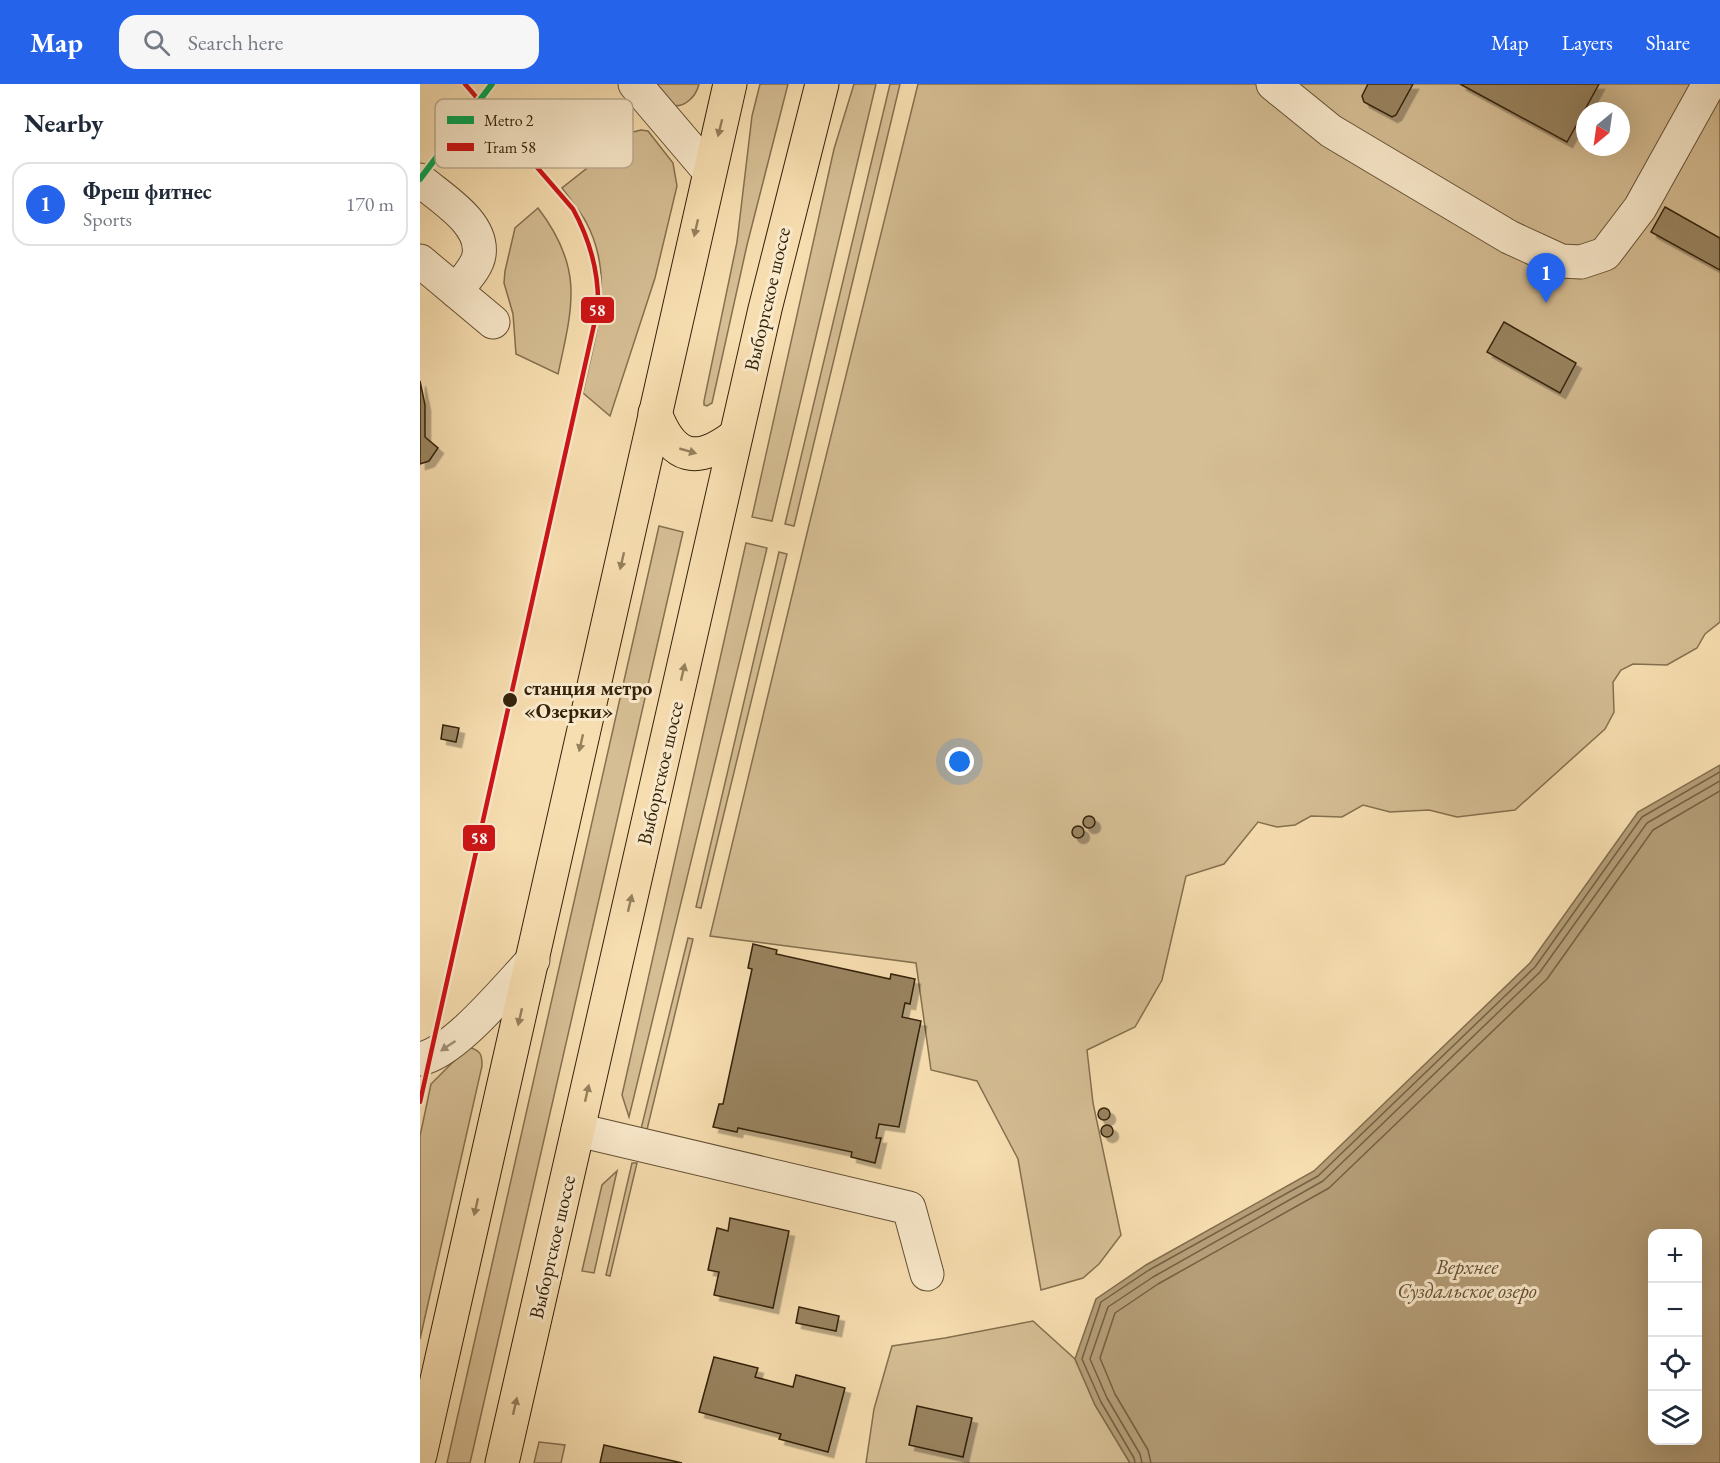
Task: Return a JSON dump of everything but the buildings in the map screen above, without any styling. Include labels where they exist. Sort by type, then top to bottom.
[{"type":"main road","points":[[422,1441],[730,84]]},
{"type":"main road","name":"Выборгское шоссе","points":[[502,1463],[736,435],[786,220],[822,84]]},
{"type":"main road","points":[[655,413],[670,444],[689,453],[705,454],[720,447],[736,435]]},
{"type":"lane","points":[[635,84],[709,171]]},
{"type":"lane","points":[[1273,84],[1331,131],[1509,237],[1561,261],[1581,262],[1605,254],[1640,208],[1709,84]]},
{"type":"lane","points":[[420,180],[471,223],[479,237],[479,256],[472,271],[456,291]]},
{"type":"lane","points":[[420,261],[493,322]]},
{"type":"lane","points":[[420,1059],[430,1057],[454,1042],[532,960]]},
{"type":"lane","points":[[578,1130],[909,1208],[927,1275]]},
{"type":"shaded area","points":[[651,84],[699,84],[695,94],[687,102],[677,106],[665,100]]},
{"type":"shaded area","points":[[760,84],[788,84],[747,245],[712,403],[707,406],[704,405],[704,401],[737,242],[752,116]]},
{"type":"shaded area","points":[[854,84],[876,84],[772,521],[752,517],[834,149]]},
{"type":"shaded area","points":[[890,84],[900,84],[794,526],[785,524]]},
{"type":"shaded area","points":[[918,84],[1720,84],[1720,622],[1705,634],[1697,648],[1667,665],[1633,664],[1621,670],[1613,682],[1614,712],[1605,729],[1515,810],[1457,817],[1429,810],[1390,812],[1363,805],[1342,817],[1311,816],[1295,825],[1277,827],[1258,822],[1224,864],[1186,876],[1162,980],[1135,1027],[1087,1050],[1093,1103],[1121,1235],[1099,1264],[1083,1278],[1041,1290],[1018,1159],[977,1081],[931,1070],[916,963],[710,936]]},
{"type":"shaded area","points":[[648,131],[673,163],[677,186],[655,278],[610,416],[583,393],[600,307],[600,264],[595,243],[586,222],[562,188],[587,168],[633,168],[633,132]]},
{"type":"shaded area","points":[[538,208],[563,250],[571,288],[568,327],[558,374],[516,354],[513,314],[504,283],[515,228]]},
{"type":"shaded area","points":[[659,526],[683,532],[470,1463],[447,1463]]},
{"type":"shaded area","points":[[746,543],[767,548],[629,1117],[622,1095]]},
{"type":"shaded area","points":[[779,552],[787,554],[701,908],[696,907]]},
{"type":"shaded area","points":[[688,938],[693,939],[645,1138],[640,1133]]},
{"type":"shaded area","points":[[471,1048],[480,1054],[482,1066],[420,1339],[420,1136],[431,1084],[464,1051]]},
{"type":"shaded area","points":[[632,1163],[637,1163],[610,1276],[606,1275]]},
{"type":"shaded area","points":[[617,1171],[594,1273],[582,1271],[602,1185]]},
{"type":"shaded area","points":[[1033,1321],[1075,1359],[1095,1405],[1130,1463],[866,1463],[874,1409],[892,1346]]},
{"type":"shaded area","points":[[539,1442],[565,1445],[561,1463],[534,1463]]},
{"type":"water","name":"Верхнее Суздальское озеро","points":[[1720,765],[1720,1463],[1130,1463],[1095,1405],[1075,1359],[1096,1299],[1146,1265],[1314,1171],[1530,963],[1638,812]]},
{"type":"metro line","name":"2","points":[[481,99],[492,84]]},
{"type":"metro line","name":"2","points":[[420,179],[435,159]]},
{"type":"tram line","name":"58","points":[[465,84],[478,99]]},
{"type":"tram line","name":"58","points":[[420,1102],[598,307],[595,268],[584,232],[573,209],[538,168]]},
{"type":"place","name":"Фреш фитнес","points":[[1546,303]]},
{"type":"place","name":"станция метро «Озерки»","points":[[510,700]]}]
